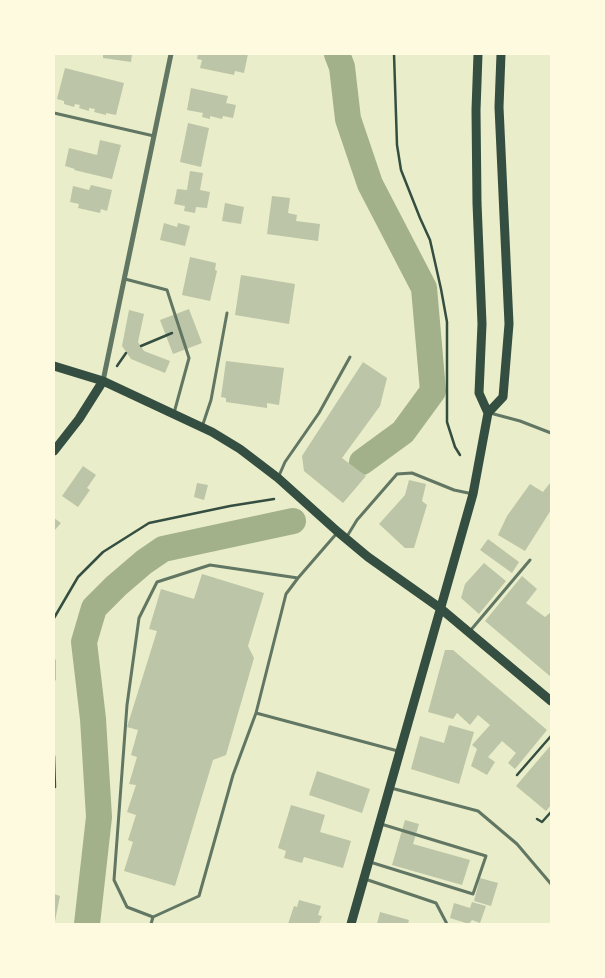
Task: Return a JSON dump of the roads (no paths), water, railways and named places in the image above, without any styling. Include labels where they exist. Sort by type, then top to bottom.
[{"type":"main road","points":[[478,54],[476,110],[477,203],[482,324],[479,393],[488,413]]},
{"type":"main road","points":[[351,924],[473,494],[488,413],[503,397],[509,324],[499,107],[501,54]]},
{"type":"main road","points":[[54,366],[103,381],[202,427],[240,449],[278,478],[368,557],[440,608],[551,700]]},
{"type":"main road","points":[[54,450],[79,419],[103,381]]},
{"type":"street","points":[[103,381],[171,54]]},
{"type":"lane","points":[[54,113],[154,136]]},
{"type":"lane","points":[[125,279],[166,290],[189,358],[174,414]]},
{"type":"lane","points":[[202,427],[211,400],[227,313]]},
{"type":"lane","points":[[278,478],[285,462],[319,414],[350,357]]},
{"type":"lane","points":[[488,413],[520,420],[551,433]]},
{"type":"lane","points":[[346,539],[357,520],[397,474],[412,473],[454,490],[473,494]]},
{"type":"lane","points":[[298,578],[210,565],[157,582],[139,618],[127,705],[114,880],[127,907],[153,917],[199,896],[232,775],[256,713],[286,594],[338,532]]},
{"type":"lane","points":[[469,631],[530,560]]},
{"type":"lane","points":[[256,713],[399,752]]},
{"type":"lane","points":[[390,788],[478,811],[517,844],[551,884]]},
{"type":"lane","points":[[369,862],[473,894],[486,856],[380,824]]},
{"type":"lane","points":[[364,879],[436,903],[447,924]]},
{"type":"lane","points":[[151,924],[153,917]]},
{"type":"waterway","points":[[337,54],[342,67],[348,119],[370,184],[424,288],[433,391],[403,432],[362,462]]},
{"type":"waterway","points":[[87,924],[99,817],[93,719],[84,642],[94,608],[144,562],[163,549],[293,521]]}]
